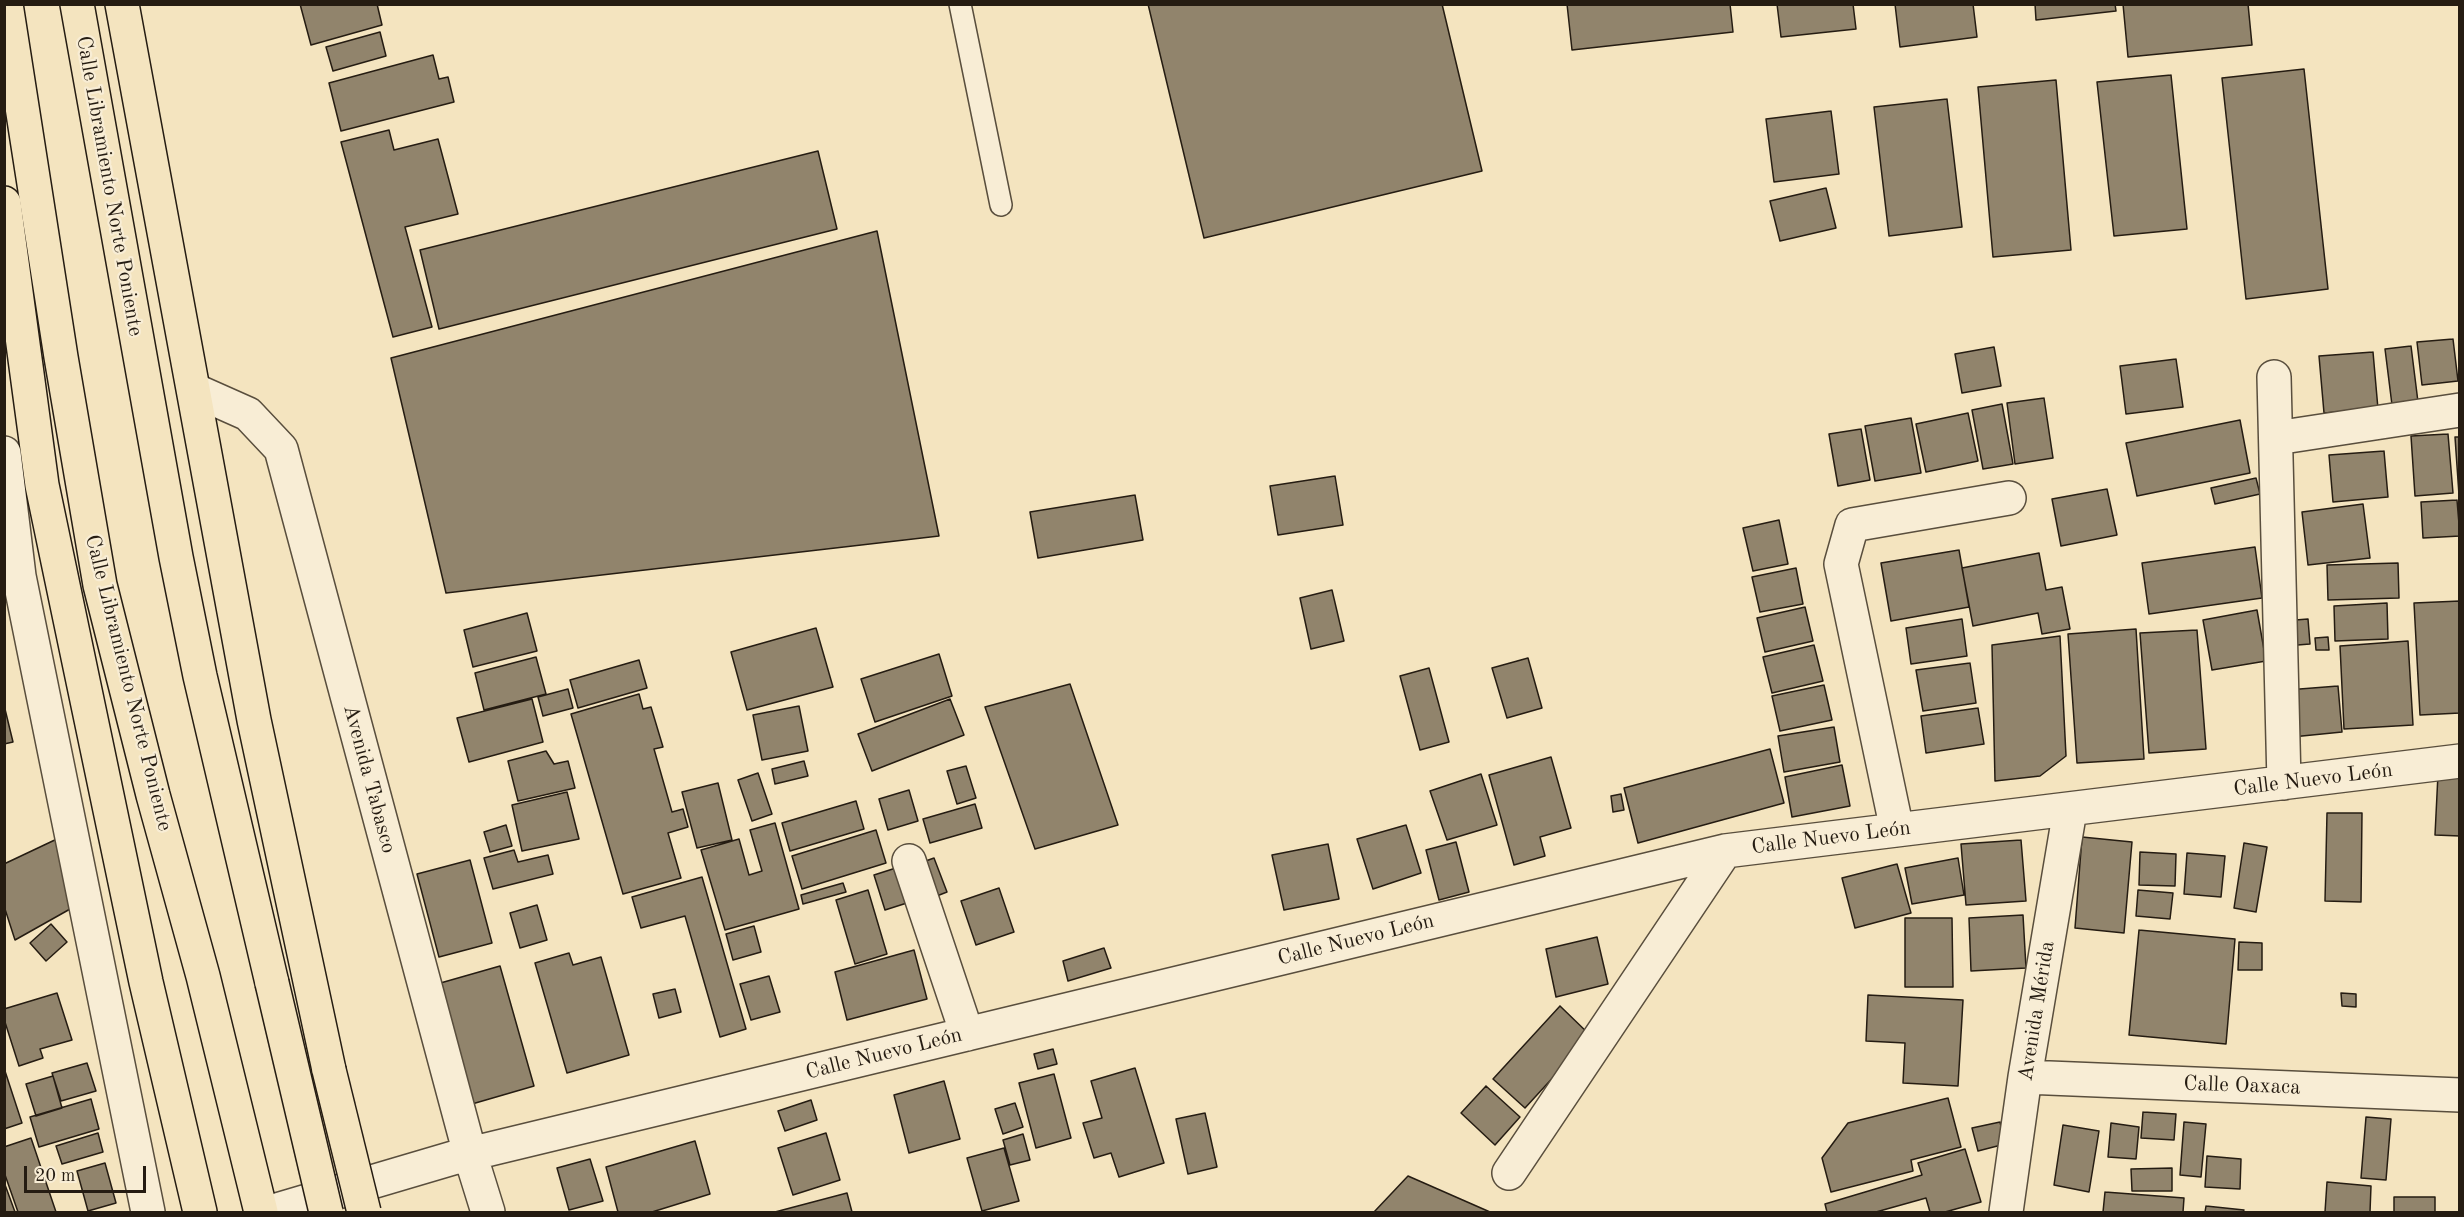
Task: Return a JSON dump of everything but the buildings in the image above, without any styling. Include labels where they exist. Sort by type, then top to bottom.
[{"type":"main road","name":"Calle Libramiento Norte Poniente","points":[[6,4],[61,357],[100,585],[153,795],[203,976],[261,1212]]},
{"type":"main road","name":"Calle Libramiento Norte Poniente","points":[[76,4],[176,557],[200,676],[326,1212]]},
{"type":"main road","points":[[122,4],[254,720],[329,1070],[364,1212]]},
{"type":"main road","name":"Calle Libramiento Norte Poniente","points":[[4,203],[42,485],[146,982],[200,1212]]},
{"type":"street","points":[[2274,377],[2284,783]]},
{"type":"street","name":"Avenida Tabasco","points":[[194,390],[248,414],[281,448],[470,1154],[488,1212]]},
{"type":"street","points":[[2276,438],[2460,410]]},
{"type":"street","points":[[4,453],[12,579],[148,1212]]},
{"type":"street","points":[[1897,830],[1841,564],[1852,525],[2009,498]]},
{"type":"street","name":"Calle Nuevo León","points":[[270,1212],[470,1154],[1725,851],[2460,762]]},
{"type":"street","name":"Avenida Mérida","points":[[2006,1212],[2025,1077],[2070,810]]},
{"type":"street","points":[[1509,1173],[1725,851]]},
{"type":"street","points":[[909,861],[968,1034]]},
{"type":"street","name":"Calle Oaxaca","points":[[2025,1077],[2460,1095]]},
{"type":"lane","points":[[960,4],[1001,205]]}]
